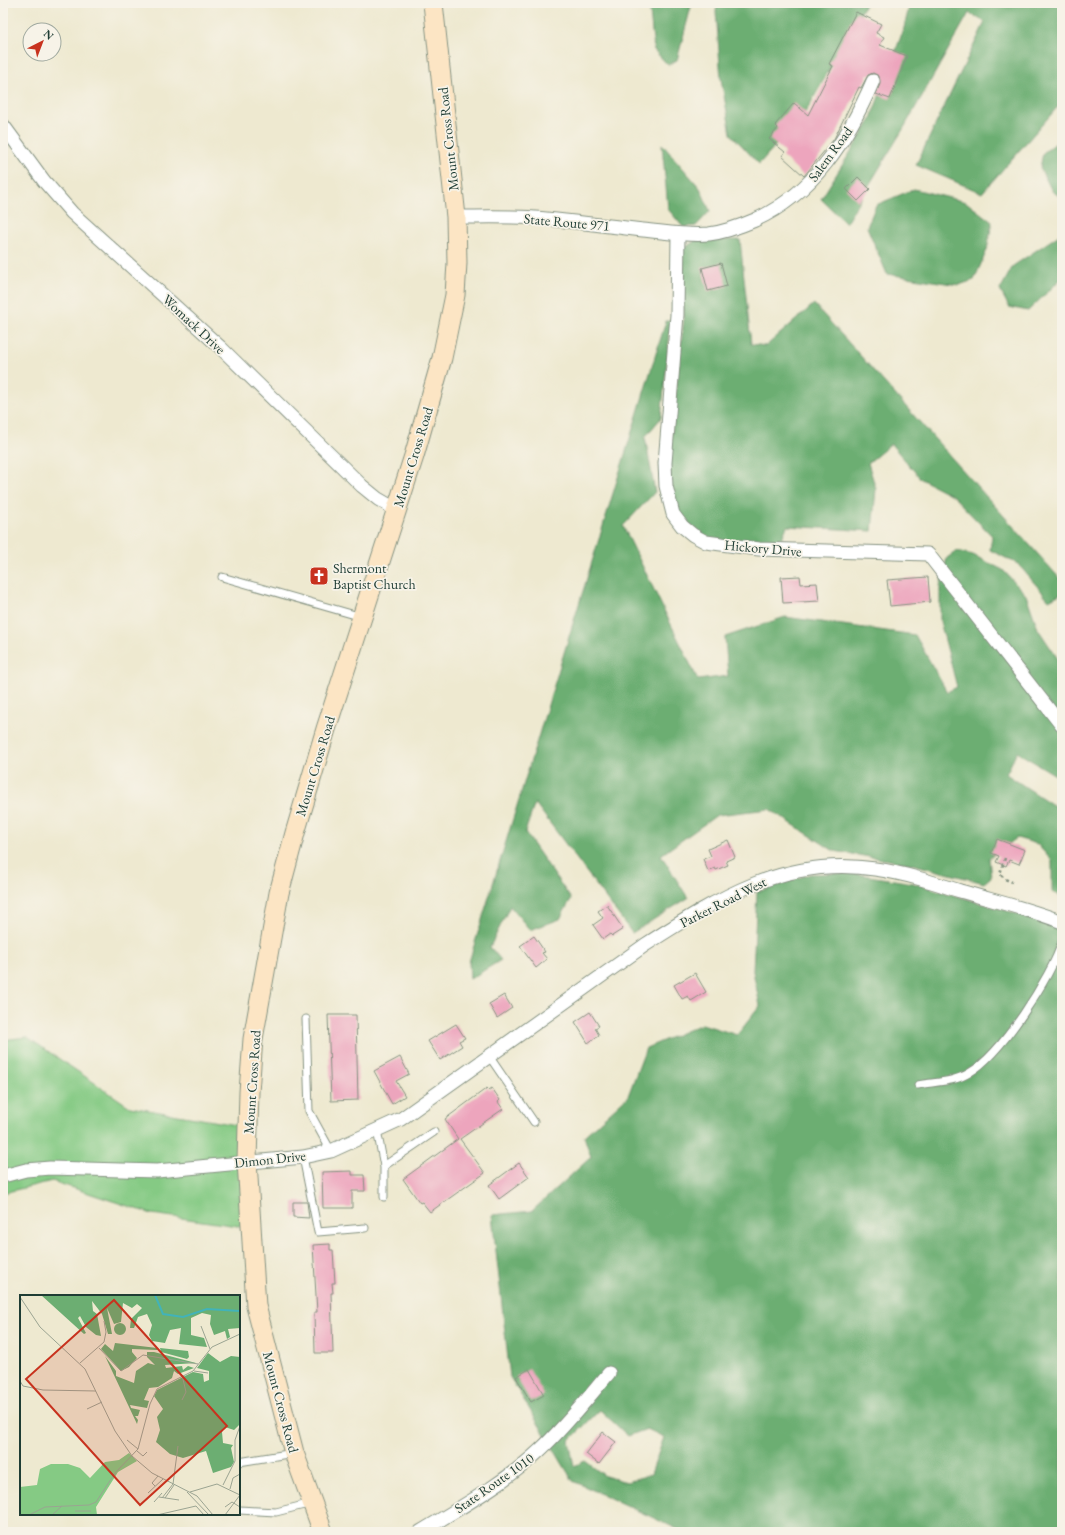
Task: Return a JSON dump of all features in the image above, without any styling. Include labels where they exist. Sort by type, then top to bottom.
[{"type":"main road","name":"Mount Cross Road","points":[[323,1532],[294,1453],[256,1306],[247,1161],[253,1039],[279,893],[297,826],[397,510],[442,358],[455,295],[457,264],[456,217],[434,3]]},
{"type":"street","name":"Salem Road","points":[[678,234],[719,232],[744,225],[768,214],[788,202],[805,188],[820,172],[843,140],[861,109],[873,81]]},
{"type":"street","name":"Womack Drive","points":[[3,125],[44,180],[72,213],[220,347],[362,486],[378,499],[397,510]]},
{"type":"street","name":"State Route 971","points":[[456,217],[533,218],[678,234]]},
{"type":"street","name":"Hickory Drive","points":[[678,234],[677,315],[665,463],[666,486],[671,509],[682,526],[693,535],[706,542],[759,549],[928,554],[1062,726]]},
{"type":"street","name":"Parker Road West","points":[[508,1043],[645,945],[679,923],[758,881],[786,872],[816,866],[875,868],[904,874],[1062,922]]},
{"type":"street","name":"Dimon Drive","points":[[3,1176],[26,1170],[50,1168],[157,1171],[247,1161],[303,1157],[331,1151],[401,1119],[508,1043]]},
{"type":"street","name":"State Route 1010","points":[[420,1532],[520,1468],[551,1440],[609,1373]]},
{"type":"lane","points":[[222,577],[363,617]]},
{"type":"lane","points":[[918,1085],[968,1074],[988,1058],[1028,1005],[1052,965],[1062,942]]},
{"type":"lane","points":[[306,1019],[309,1111],[331,1151]]},
{"type":"lane","points":[[489,1056],[534,1122]]},
{"type":"lane","points":[[377,1130],[384,1166],[384,1197]]},
{"type":"lane","points":[[384,1166],[434,1132]]},
{"type":"lane","points":[[303,1157],[318,1232],[365,1228]]},
{"type":"lane","points":[[240,1462],[294,1453]]},
{"type":"lane","points":[[240,1510],[276,1512],[312,1503]]},
{"type":"path","points":[[1005,858],[1000,874],[1005,879],[1012,882]]},
{"type":"green space","points":[[649,3],[692,3],[677,60],[668,65],[654,50]]},
{"type":"green space","points":[[718,3],[866,3],[807,110],[759,164],[731,134],[721,79],[716,11]]},
{"type":"green space","points":[[910,3],[1062,3],[1062,102],[982,193],[916,165],[985,22],[969,13],[905,126],[846,223],[821,199],[870,121],[904,28]]},
{"type":"green space","points":[[1060,140],[1062,141],[1062,198],[1052,191],[1040,168],[1043,153]]},
{"type":"green space","points":[[662,144],[700,188],[710,211],[696,226],[683,227],[668,209]]},
{"type":"green space","points":[[914,189],[966,202],[992,222],[987,250],[974,280],[959,285],[887,274],[867,227],[876,205]]},
{"type":"green space","points":[[1062,233],[1062,278],[1028,311],[1009,307],[1000,290],[1013,266]]},
{"type":"green space","points":[[696,240],[740,240],[751,344],[766,346],[814,304],[1062,581],[1062,593],[1049,600],[1018,564],[990,550],[992,536],[952,495],[921,479],[891,444],[868,463],[876,489],[872,531],[787,526],[782,538],[763,544],[711,540],[682,520],[671,502],[668,468],[684,318],[683,249]]},
{"type":"green space","points":[[666,321],[671,321],[661,418],[645,437],[655,492],[623,526],[698,680],[728,676],[725,637],[785,617],[915,635],[947,692],[957,687],[940,621],[940,586],[947,558],[957,551],[973,555],[1003,570],[1026,595],[1038,629],[1062,665],[1062,779],[1017,752],[1006,774],[1062,811],[1062,896],[1052,892],[1052,861],[1037,844],[1017,838],[989,858],[991,877],[984,883],[912,864],[834,851],[769,809],[717,815],[661,855],[688,898],[632,933],[535,803],[525,832],[571,899],[560,919],[530,930],[510,906],[490,947],[501,960],[470,979],[469,962]]},
{"type":"green space","points":[[850,873],[913,883],[1062,927],[1062,1532],[1049,1532],[1047,1530],[1040,1532],[684,1532],[573,1481],[510,1377],[492,1215],[532,1211],[591,1157],[584,1136],[628,1096],[646,1048],[702,1024],[737,1035],[760,1006],[753,971],[757,892],[810,874]],"holes":[[[600,1410],[628,1436],[647,1429],[664,1437],[651,1474],[627,1482],[605,1476],[585,1461],[574,1466],[569,1441]]]},
{"type":"green space","points":[[27,1037],[130,1107],[243,1126],[245,1227],[152,1214],[52,1181],[3,1193],[3,1040]]},
{"type":"building","points":[[856,12],[881,24],[876,33],[884,37],[880,45],[907,56],[890,99],[876,94],[880,84],[879,76],[873,73],[868,75],[861,88],[859,87],[834,139],[804,176],[782,156],[785,152],[769,139],[778,128],[775,125],[794,103],[808,115],[833,66],[829,64]]},
{"type":"building","points":[[858,177],[870,189],[858,201],[846,189]]},
{"type":"building","points":[[721,263],[727,286],[708,291],[702,268]]},
{"type":"building","points":[[800,576],[801,584],[817,583],[819,601],[783,603],[781,577]]},
{"type":"building","points":[[928,577],[930,602],[890,606],[887,580]]},
{"type":"building","points":[[997,839],[1025,850],[1019,864],[1009,860],[1006,866],[996,862],[999,856],[991,853]]},
{"type":"building","points":[[728,840],[735,857],[726,861],[728,865],[716,870],[715,868],[708,871],[703,859],[711,856],[708,849]]},
{"type":"building","points":[[607,905],[623,929],[612,936],[610,934],[603,939],[593,925],[603,918],[598,911]]},
{"type":"building","points":[[534,936],[545,952],[542,953],[547,959],[536,968],[520,946]]},
{"type":"building","points":[[695,973],[706,992],[691,1001],[688,996],[682,999],[674,985]]},
{"type":"building","points":[[504,995],[512,1008],[497,1018],[489,1004]]},
{"type":"building","points":[[590,1012],[599,1026],[595,1028],[599,1035],[588,1043],[575,1022]]},
{"type":"building","points":[[328,1015],[356,1015],[358,1100],[331,1101]]},
{"type":"building","points":[[456,1024],[465,1038],[459,1041],[462,1046],[440,1060],[428,1041]]},
{"type":"building","points":[[400,1057],[409,1074],[396,1081],[405,1096],[392,1104],[374,1071]]},
{"type":"building","points":[[487,1088],[489,1090],[492,1088],[500,1100],[498,1102],[503,1109],[460,1139],[485,1173],[430,1212],[422,1202],[420,1203],[403,1179],[458,1139],[445,1119]]},
{"type":"building","points":[[519,1163],[529,1177],[499,1199],[489,1185]]},
{"type":"building","points":[[352,1171],[352,1175],[364,1175],[365,1191],[352,1191],[352,1208],[323,1208],[322,1172]]},
{"type":"building","points":[[293,1202],[307,1202],[309,1218],[293,1217]]},
{"type":"building","points":[[330,1244],[330,1250],[333,1250],[335,1283],[332,1283],[333,1293],[331,1293],[333,1353],[315,1353],[314,1312],[317,1312],[313,1245]]},
{"type":"building","points":[[529,1369],[544,1395],[531,1402],[516,1377]]},
{"type":"building","points":[[603,1432],[616,1442],[599,1464],[586,1454]]},
{"type":"place","name":"Shermont Baptist Church","points":[[319,576]]}]
